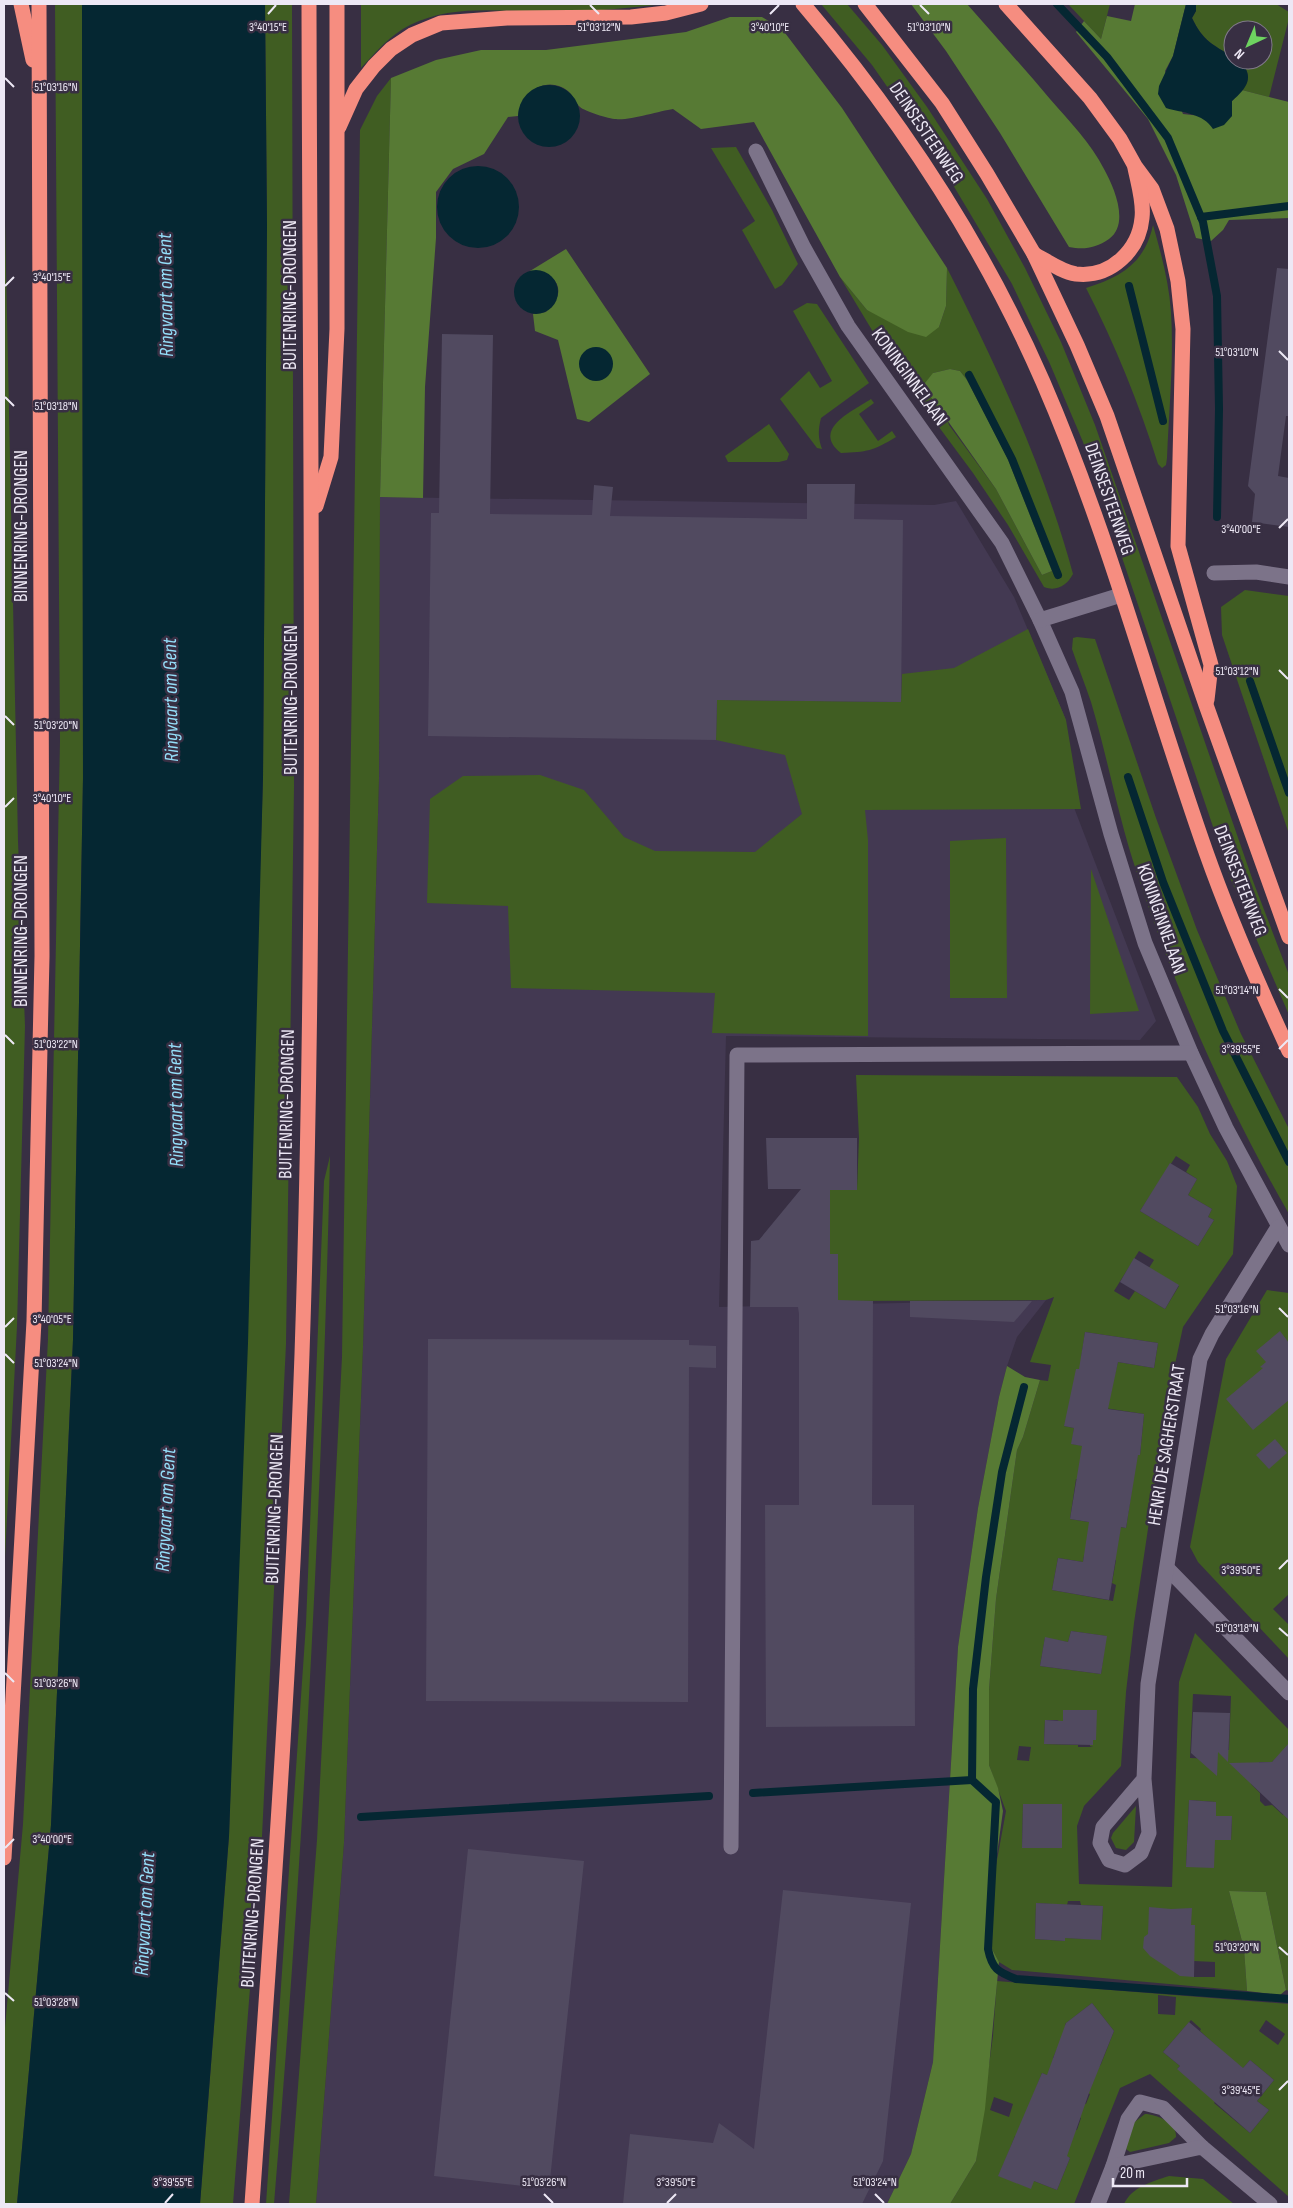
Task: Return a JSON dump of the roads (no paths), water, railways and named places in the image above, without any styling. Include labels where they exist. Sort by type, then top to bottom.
[{"type":"highway","points":[[21,4],[40,91]]},
{"type":"highway","name":"BINNENRING-DRONGEN","points":[[4,1858],[34,1321],[42,956],[39,4]]},
{"type":"highway","name":"BUITENRING-DRONGEN","points":[[252,2204],[278,1839],[302,1348],[310,955],[312,522],[309,4]]},
{"type":"highway","points":[[312,522],[331,457],[337,329],[337,4]]},
{"type":"highway","points":[[337,131],[356,89],[374,66],[391,49],[412,35],[441,23],[507,18],[631,18],[666,13],[701,4]]},
{"type":"highway","name":"DEINSESTEENWEG","points":[[803,4],[842,50],[892,116],[978,248],[1008,307],[1065,433],[1121,595],[1206,853],[1250,966],[1289,1051]]},
{"type":"highway","name":"DEINSESTEENWEG","points":[[865,4],[942,103],[1034,254],[1077,345],[1107,416],[1206,705],[1289,937]]},
{"type":"highway","points":[[1006,4],[1090,98],[1120,139],[1135,166],[1152,189],[1167,229],[1178,281],[1183,329],[1178,546],[1211,665],[1206,705]]},
{"type":"highway","points":[[1034,254],[1059,268],[1076,274],[1097,273],[1116,264],[1132,250],[1140,233],[1142,215],[1135,166]]},
{"type":"street","name":"KONINGINNELAAN","points":[[756,151],[804,248],[848,326],[1002,543],[1040,620],[1072,692],[1111,834],[1145,942],[1191,1054],[1226,1128],[1289,1245]]},
{"type":"street","points":[[1214,573],[1256,572],[1289,577]]},
{"type":"street","points":[[1040,620],[1121,595]]},
{"type":"street","points":[[730,1847],[737,1055],[1191,1054]]},
{"type":"street","name":"HENRI DE SAGHERSTRAAT","points":[[1144,1779],[1103,1827],[1100,1843],[1109,1860],[1125,1865],[1141,1853],[1149,1834],[1144,1779],[1148,1684],[1168,1569],[1200,1359],[1212,1334],[1278,1227]]},
{"type":"street","points":[[1168,1569],[1289,1693]]},
{"type":"street","points":[[1098,2204],[1128,2119],[1140,2102],[1163,2108],[1202,2147],[1270,2204]]},
{"type":"street","points":[[1112,2166],[1202,2147]]},
{"type":"water","name":"Ringvaart om Gent","points":[[82,4],[265,4],[267,226],[263,777],[248,1343],[229,1836],[200,2204],[17,2204],[51,1825],[73,1340],[83,778]]},
{"type":"water","points":[[1186,4],[1196,4],[1196,11],[1192,18],[1204,37],[1223,51],[1223,70],[1246,70],[1247,72],[1248,77],[1245,87],[1232,101],[1232,116],[1224,125],[1213,129],[1198,117],[1166,108],[1158,94],[1159,86],[1173,56]]},
{"type":"water","points":[[549,85],[566,90],[571,94],[575,99],[580,116],[575,133],[571,138],[566,142],[549,147],[532,142],[527,138],[523,133],[518,116],[523,99],[527,94],[532,90]]},
{"type":"water","points":[[478,166],[494,169],[507,178],[516,191],[519,207],[516,223],[507,236],[494,245],[478,248],[462,245],[449,236],[440,223],[437,207],[440,191],[449,178],[462,169]]},
{"type":"water","points":[[536,270],[548,274],[554,280],[558,292],[554,304],[548,310],[536,314],[524,310],[518,304],[514,292],[518,280],[524,274]]},
{"type":"water","points":[[596,347],[603,348],[608,352],[612,357],[612,371],[608,376],[603,380],[596,381],[589,380],[584,376],[580,371],[579,364],[580,357],[584,352],[589,348]]},
{"type":"waterway","points":[[1057,4],[1107,57],[1168,138],[1203,222],[1217,296],[1219,409],[1217,517]]},
{"type":"waterway","points":[[1201,217],[1289,206]]},
{"type":"waterway","points":[[1129,286],[1163,421]]},
{"type":"waterway","points":[[969,375],[1012,459],[1058,575]]},
{"type":"waterway","points":[[1250,681],[1289,793]]},
{"type":"waterway","points":[[1128,777],[1163,882],[1223,1031],[1289,1162]]},
{"type":"waterway","points":[[753,1793],[972,1780],[973,1689],[986,1577],[1002,1472],[1024,1387]]},
{"type":"waterway","points":[[972,1780],[996,1802],[988,1949],[994,1965],[1000,1972],[1016,1979],[1289,1999]]},
{"type":"waterway","points":[[361,1817],[709,1796]]}]
